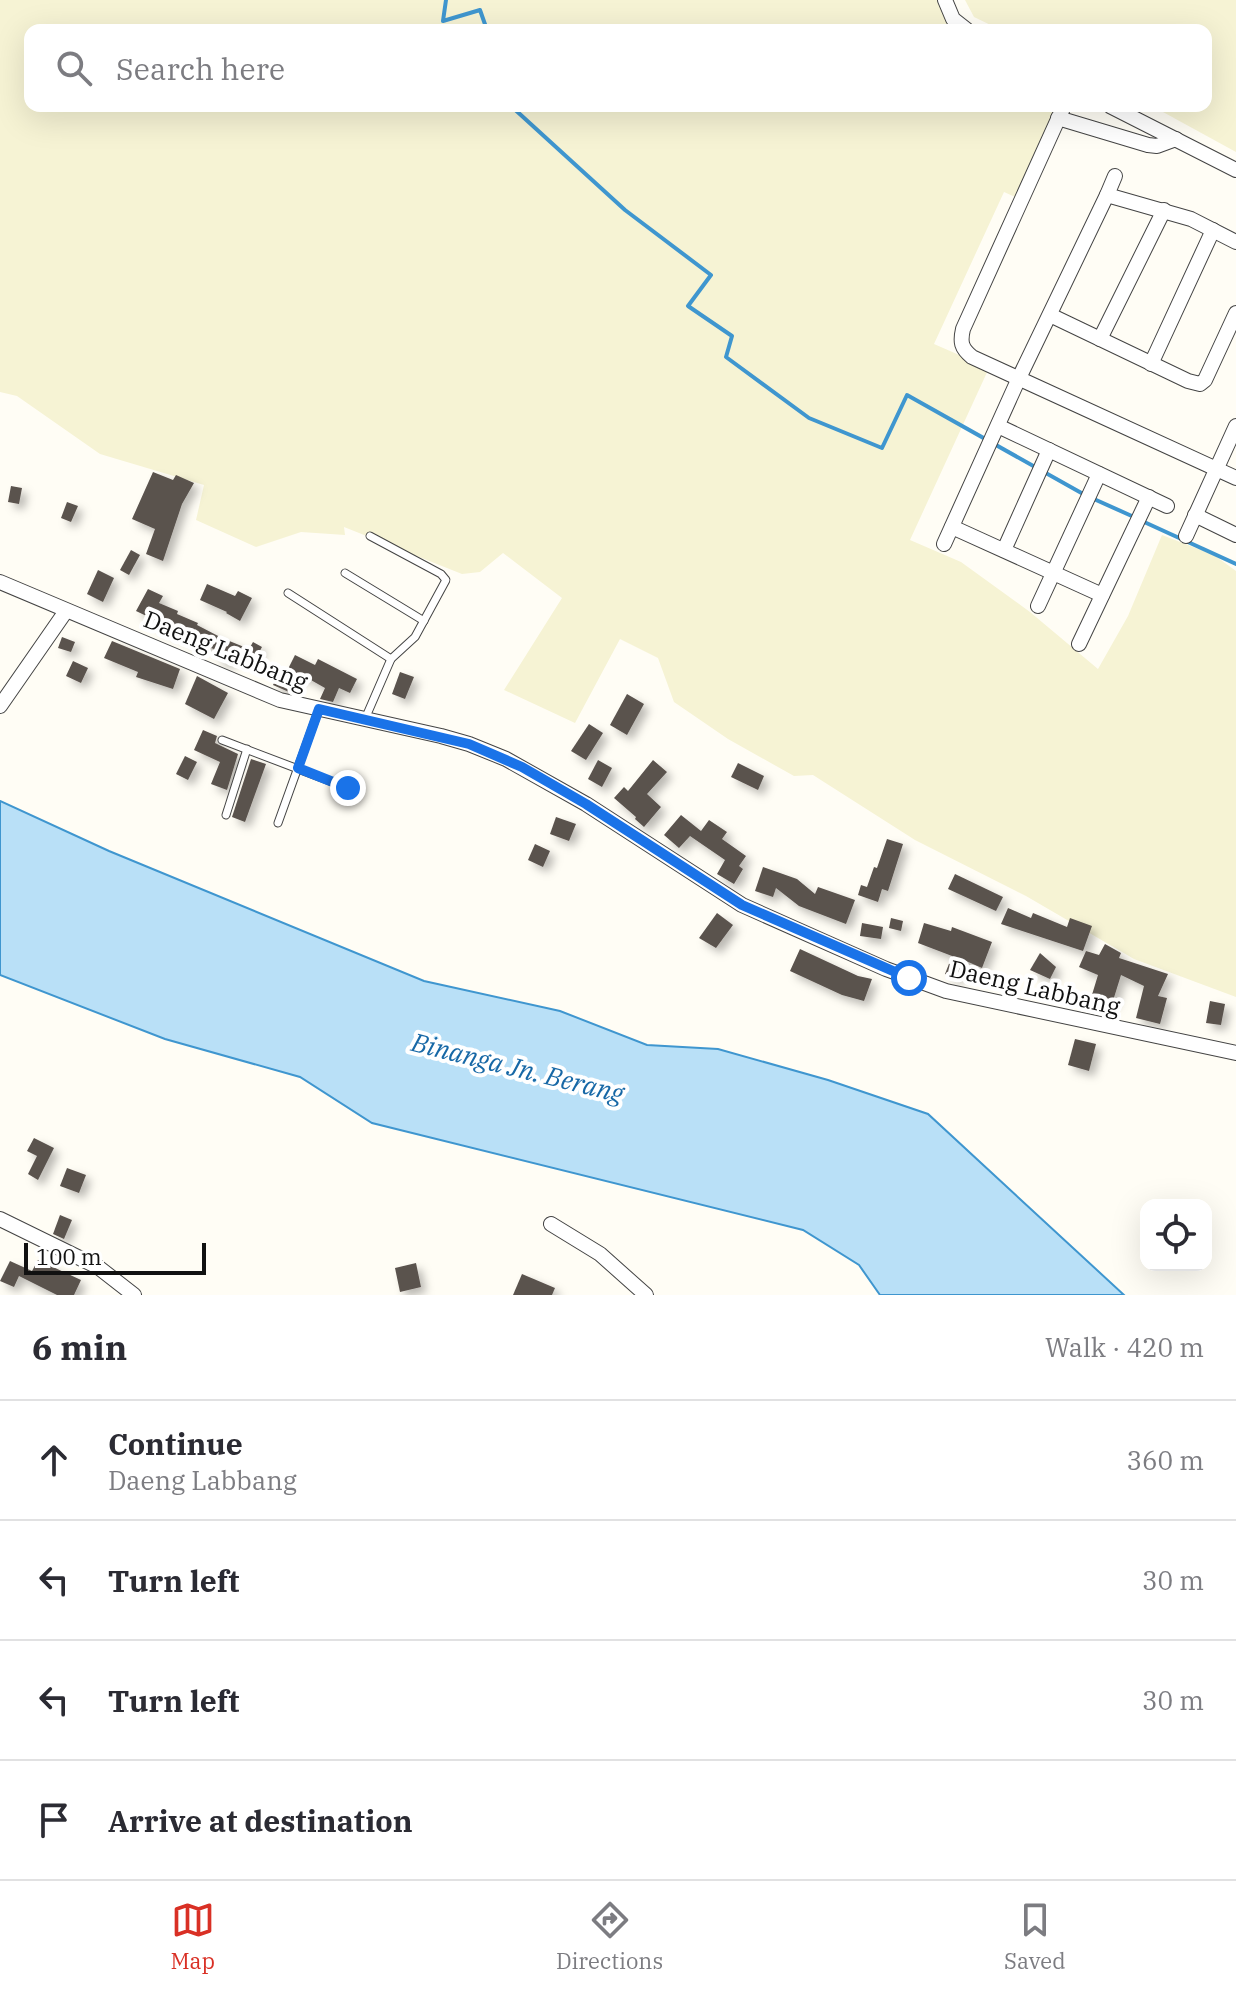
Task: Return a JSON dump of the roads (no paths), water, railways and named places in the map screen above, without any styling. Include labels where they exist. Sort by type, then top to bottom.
[{"type":"street","points":[[945,0],[953,19],[959,24]]},
{"type":"street","points":[[1176,139],[1157,146],[1148,145],[1061,112],[960,340],[963,350],[972,357],[1236,478]]},
{"type":"street","points":[[1122,112],[1236,170]]},
{"type":"street","points":[[944,544],[1115,176]]},
{"type":"street","points":[[1107,195],[1164,210],[1236,242]]},
{"type":"street","points":[[1100,339],[1164,210]]},
{"type":"street","points":[[1151,364],[1213,230]]},
{"type":"street","points":[[1050,315],[1188,381],[1202,383],[1230,345],[1236,313]]},
{"type":"street","points":[[998,426],[1167,506]]},
{"type":"street","points":[[1186,536],[1236,426]]},
{"type":"street","points":[[1004,550],[1049,450]]},
{"type":"street","points":[[1038,606],[1099,474]]},
{"type":"street","points":[[1079,644],[1149,497]]},
{"type":"street","points":[[1195,515],[1236,535]]},
{"type":"street","points":[[952,527],[1102,595]]},
{"type":"street","name":"Daeng Labbang","points":[[0,582],[280,700],[469,744],[522,767],[586,804],[742,905],[927,985],[1236,1053]]},
{"type":"street","points":[[0,706],[66,611]]},
{"type":"street","points":[[0,1219],[98,1267],[134,1295]]},
{"type":"street","points":[[551,1224],[600,1254],[646,1295]]},
{"type":"lane","points":[[365,719],[391,659],[410,643],[446,580],[441,574],[370,536]]},
{"type":"lane","points":[[345,573],[424,621]]},
{"type":"lane","points":[[288,593],[391,659]]},
{"type":"lane","points":[[278,823],[319,709]]},
{"type":"lane","points":[[222,740],[348,788]]},
{"type":"lane","points":[[226,815],[247,749]]},
{"type":"water","name":"Binanga Jn. Berang","points":[[0,801],[109,851],[424,981],[560,1011],[647,1045],[718,1049],[828,1080],[928,1114],[1124,1295],[880,1295],[859,1265],[803,1230],[372,1123],[300,1077],[165,1039],[0,975]]},
{"type":"waterway","points":[[446,0],[443,21],[480,10],[485,24]]},
{"type":"waterway","points":[[518,112],[625,210],[711,275],[688,306],[732,336],[726,357],[809,418],[882,448],[907,395],[1085,495],[1134,517]]},
{"type":"waterway","points":[[1142,521],[1236,564]]}]
